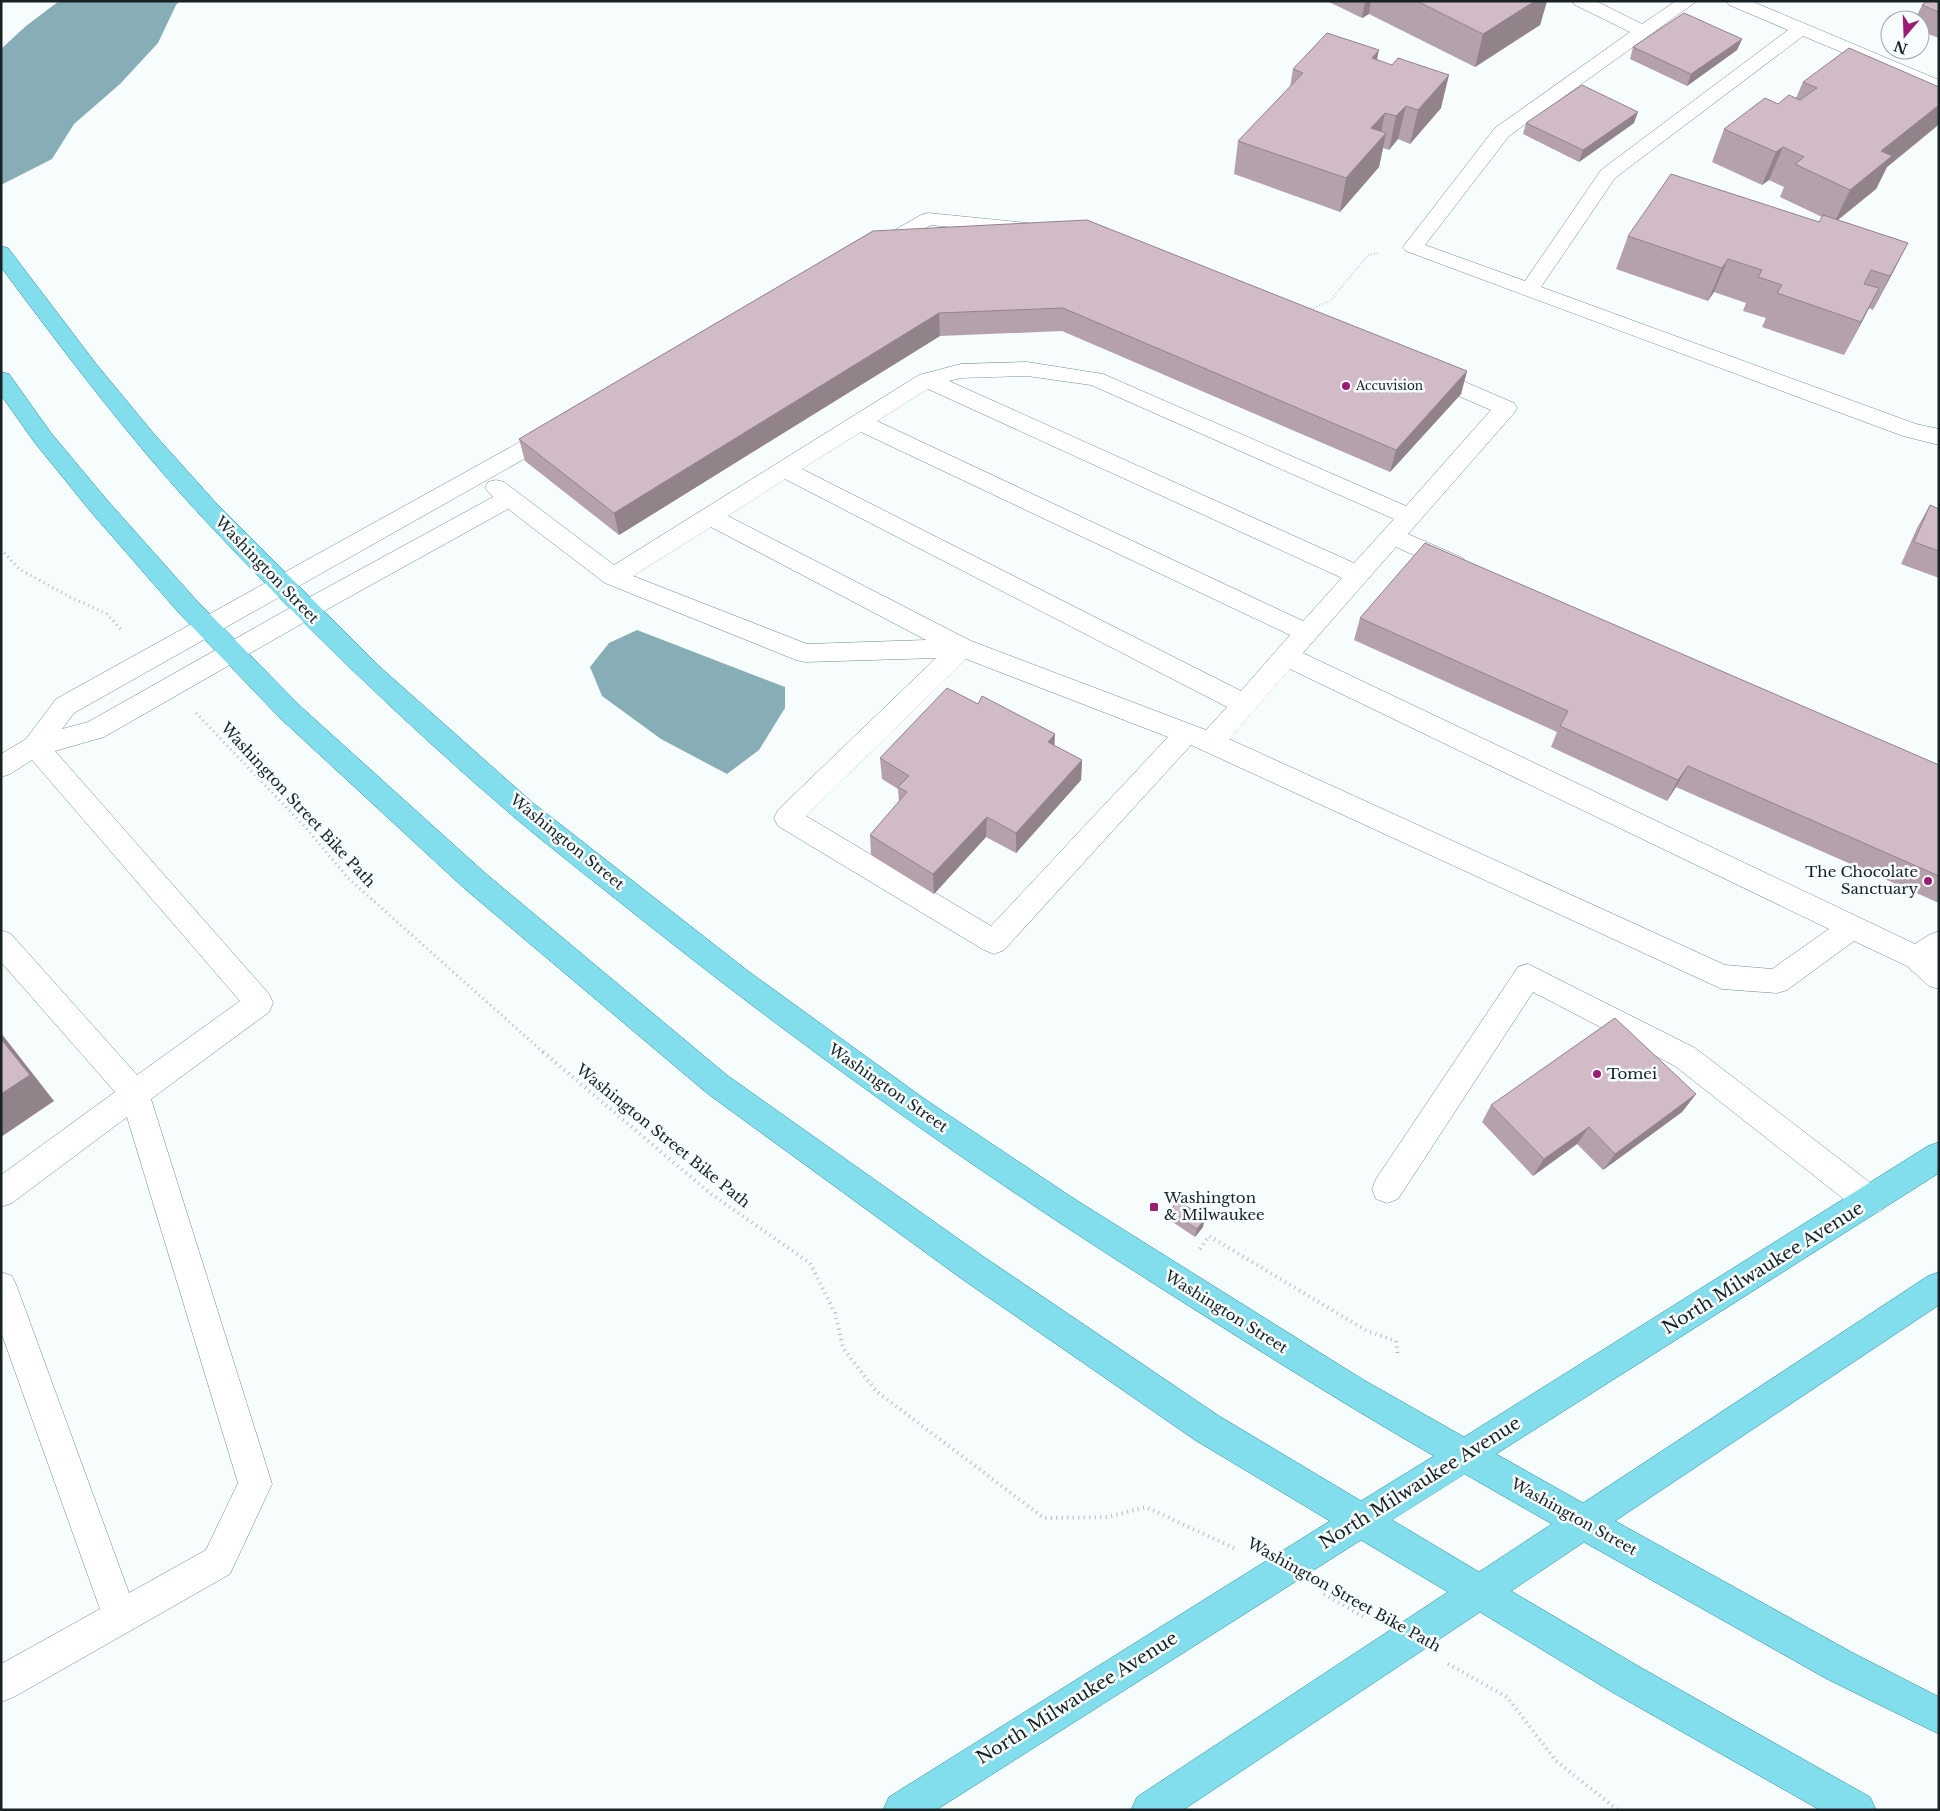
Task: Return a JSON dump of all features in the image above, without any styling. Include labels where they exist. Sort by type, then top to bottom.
[{"type":"main road","name":"Washington Street","points":[[1,252],[89,370],[146,439],[208,509],[306,610],[372,674],[524,810],[738,980],[915,1109],[1065,1210],[1350,1390],[1840,1666],[1939,1716]]},
{"type":"main road","points":[[1,379],[49,446],[105,513],[207,627],[290,712],[475,881],[718,1085],[973,1268],[1207,1428],[1742,1747],[1857,1810]]},
{"type":"main road","name":"North Milwaukee Avenue","points":[[902,1810],[1939,1156]]},
{"type":"main road","points":[[1150,1810],[1939,1288]]},
{"type":"lane","points":[[1581,1],[1643,31]]},
{"type":"lane","points":[[1688,1],[1502,132],[1413,247],[1911,431],[1939,437]]},
{"type":"lane","points":[[1735,1],[1939,87]]},
{"type":"lane","points":[[1529,290],[1608,174],[1801,28]]},
{"type":"lane","points":[[859,258],[928,219],[1046,231]]},
{"type":"lane","points":[[962,648],[788,818],[994,942],[1199,737],[1244,704],[1506,408],[1408,366]]},
{"type":"lane","points":[[613,577],[927,380],[961,371],[1026,369],[1095,379],[1410,517]]},
{"type":"lane","points":[[927,380],[1358,574]]},
{"type":"lane","points":[[35,746],[65,706],[282,586],[574,420]]},
{"type":"lane","points":[[859,422],[1307,633]]},
{"type":"lane","points":[[784,469],[1244,704]]},
{"type":"lane","points":[[479,475],[613,577],[805,653],[962,648]]},
{"type":"lane","points":[[1,767],[35,746],[95,730],[306,610],[510,498]]},
{"type":"lane","points":[[710,516],[962,648],[1199,737],[1722,977],[1777,981],[1852,927]]},
{"type":"lane","points":[[1392,536],[1474,573]]},
{"type":"lane","points":[[1286,656],[1852,927],[1928,950],[1939,977]]},
{"type":"lane","points":[[1,1193],[259,1003],[35,746]]},
{"type":"lane","points":[[1,942],[135,1094],[255,1484],[218,1562],[1,1684]]},
{"type":"lane","points":[[1387,1189],[1528,976],[1685,1057],[1870,1201]]},
{"type":"lane","points":[[1,1288],[120,1617]]},
{"type":"path","points":[[1307,310],[1330,301],[1368,255],[1413,247]]},
{"type":"path","points":[[1,549],[19,568],[70,597],[107,614],[148,659]]},
{"type":"path","name":"Washington Street Bike Path","points":[[172,686],[261,783],[305,827],[348,878],[529,1040],[711,1194],[810,1263],[835,1313],[843,1348],[876,1391],[1044,1518],[1108,1517],[1146,1507],[1282,1570],[1506,1697],[1556,1760],[1618,1810]]},
{"type":"path","points":[[1199,1250],[1209,1236],[1368,1332],[1396,1341],[1398,1357]]},
{"type":"water","points":[[59,1],[180,1],[176,5],[158,43],[120,84],[74,124],[52,159],[1,185],[1,49],[26,26]]},
{"type":"water","points":[[637,630],[785,687],[785,708],[759,750],[727,774],[661,739],[602,696],[590,667],[609,643]]},
{"type":"building","points":[[1417,1],[1535,1],[1483,34]]},
{"type":"building","points":[[1927,1],[1939,1],[1939,12],[1922,5]]},
{"type":"building","points":[[1684,13],[1742,39],[1691,74],[1633,47]]},
{"type":"building","points":[[1327,33],[1379,50],[1372,58],[1392,65],[1398,58],[1449,75],[1418,110],[1406,106],[1396,116],[1385,113],[1371,128],[1386,133],[1346,178],[1238,141],[1303,73],[1293,69]]},
{"type":"building","points":[[1849,48],[1939,87],[1939,105],[1881,151],[1892,156],[1850,190],[1795,164],[1804,157],[1783,147],[1776,152],[1724,129],[1765,98],[1778,104],[1789,95],[1800,100],[1817,88],[1803,82]]},
{"type":"building","points":[[1582,85],[1638,112],[1583,150],[1526,123]]},
{"type":"building","points":[[1671,174],[1819,222],[1823,215],[1908,243],[1890,276],[1871,270],[1864,284],[1879,288],[1861,322],[1777,293],[1782,285],[1758,277],[1762,270],[1728,259],[1722,268],[1628,236]]},
{"type":"building","points":[[1087,220],[1467,371],[1396,450],[1063,308],[939,313],[614,513],[519,439],[873,231]]},
{"type":"building","points":[[1930,505],[1939,509],[1939,551],[1914,542]]},
{"type":"building","points":[[1425,543],[1939,765],[1939,876],[1688,766],[1678,780],[1560,726],[1568,711],[1360,618]]},
{"type":"building","points":[[947,688],[978,704],[982,696],[1055,734],[1048,742],[1082,760],[1016,833],[987,817],[933,874],[870,835],[907,792],[898,787],[909,776],[880,758]]},
{"type":"building","name":"Tomei","points":[[1615,1018],[1696,1094],[1615,1154],[1589,1127],[1544,1159],[1491,1105]]},
{"type":"building","points":[[1,1039],[30,1075],[1,1094]]},
{"type":"building","points":[[1178,1200],[1205,1219],[1197,1229],[1170,1211]]},
{"type":"place","name":"Accuvision","points":[[1346,386]]},
{"type":"place","name":"The Chocolate Sanctuary","points":[[1928,881]]},
{"type":"place","name":"Tomei","points":[[1597,1074]]},
{"type":"place","name":"Washington & Milwaukee","points":[[1154,1207]]}]
